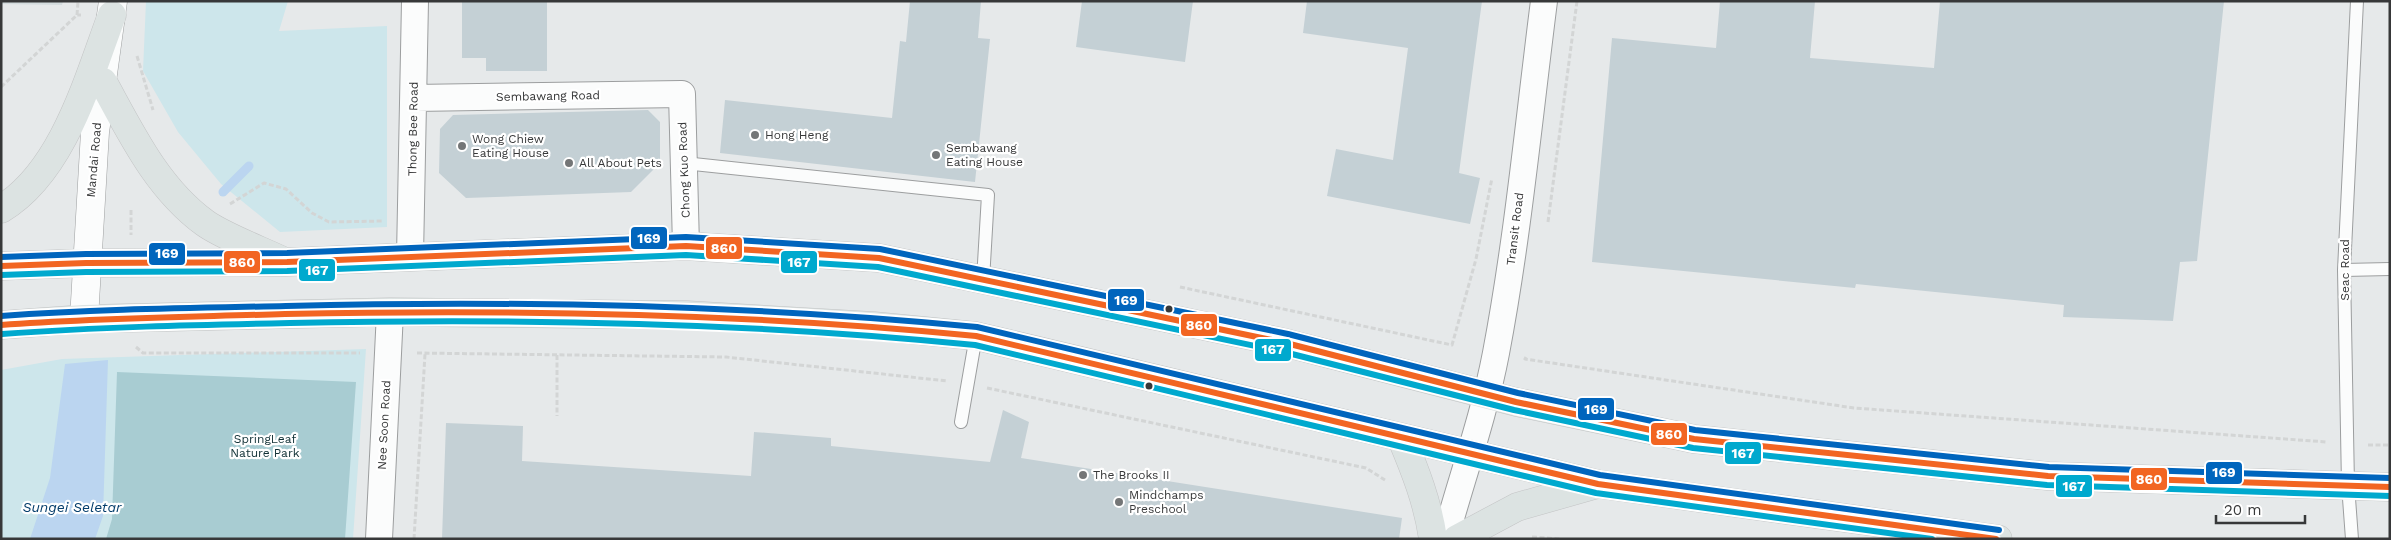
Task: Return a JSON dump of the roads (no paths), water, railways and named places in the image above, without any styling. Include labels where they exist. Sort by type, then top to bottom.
[{"type":"main road","points":[[1,209],[18,199],[50,161],[77,108],[112,8]]},
{"type":"main road","name":"Mandai Road","points":[[84,319],[95,132],[112,8]]},
{"type":"main road","points":[[103,82],[145,158],[170,192],[206,224],[287,262]]},
{"type":"main road","points":[[1,266],[86,263],[287,262],[686,246],[879,258],[1286,342],[1486,395],[1694,439],[2048,476],[2390,487]]},
{"type":"main road","points":[[1,325],[84,319],[390,312],[687,315],[874,326],[976,336],[1598,484],[1998,539]]},
{"type":"main road","points":[[1401,437],[1415,471],[1430,521],[1433,539]]},
{"type":"main road","points":[[1457,539],[1517,508],[1598,484]]},
{"type":"street","name":"Thong Bee Road","points":[[410,256],[415,1]]},
{"type":"street","name":"Transit Road","points":[[1444,539],[1486,395],[1512,259],[1544,1]]},
{"type":"street","name":"Sembawang Road","points":[[414,98],[682,94]]},
{"type":"street","name":"Chong Kuo Road","points":[[682,94],[686,246]]},
{"type":"street","name":"Nee Soon Road","points":[[379,539],[390,312]]},
{"type":"lane","name":"Seac Road","points":[[2352,539],[2348,485],[2344,270],[2357,1]]},
{"type":"lane","points":[[684,163],[988,195],[983,280]]},
{"type":"lane","points":[[2344,270],[2390,269]]},
{"type":"lane","points":[[961,422],[976,336]]},
{"type":"water","name":"Sungei Seletar","points":[[108,360],[103,516],[95,539],[30,539],[50,478],[65,364]]},
{"type":"waterway","points":[[223,192],[249,166]]},
{"type":"place","name":"Hong Heng","points":[[755,135]]},
{"type":"place","name":"Wong Chiew Eating House","points":[[462,146]]},
{"type":"place","name":"Sembawang Eating House","points":[[936,155]]},
{"type":"place","name":"All About Pets","points":[[569,163]]},
{"type":"place","name":"The Brooks II","points":[[1083,475]]},
{"type":"place","name":"Mindchamps Preschool","points":[[1119,502]]},
{"type":"park label","name":"SpringLeaf Nature Park","points":[[265,446]]}]
